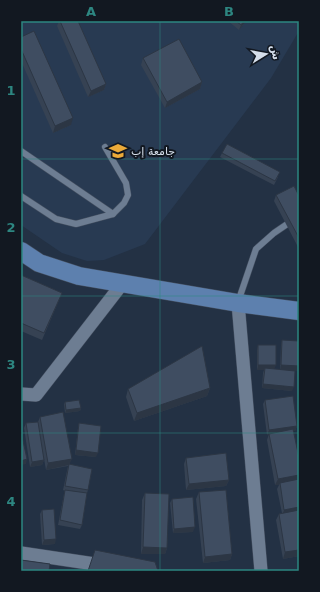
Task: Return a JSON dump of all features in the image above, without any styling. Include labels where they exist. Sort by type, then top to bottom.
[{"type":"main road","points":[[21,251],[39,263],[72,274],[122,284],[238,303],[299,311]]},
{"type":"street","points":[[21,394],[36,395],[122,284]]},
{"type":"street","points":[[238,303],[261,571]]},
{"type":"street","points":[[21,553],[89,567],[120,567]]},
{"type":"lane","points":[[21,196],[56,219],[76,224],[113,214],[124,203],[128,195],[126,183],[106,147]]},
{"type":"lane","points":[[21,151],[113,214]]},
{"type":"lane","points":[[238,303],[256,249],[274,233],[299,216]]},
{"type":"shaded area","name":"جامعة إب","points":[[21,21],[299,21],[299,31],[271,78],[145,244],[104,260],[87,261],[62,253],[21,225]]},
{"type":"building","points":[[60,21],[78,21],[106,84],[91,91]]},
{"type":"building","points":[[236,21],[244,21],[241,25]]},
{"type":"building","points":[[34,31],[73,118],[55,126],[21,49],[21,37]]},
{"type":"building","points":[[179,39],[202,82],[167,102],[143,58]]},
{"type":"building","points":[[227,144],[280,172],[275,181],[222,153]]},
{"type":"building","points":[[294,186],[299,196],[299,238],[276,195]]},
{"type":"building","points":[[21,275],[62,293],[44,333],[21,323]]},
{"type":"building","points":[[282,340],[299,341],[299,366],[281,365]]},
{"type":"building","points":[[258,345],[276,345],[276,365],[258,365]]},
{"type":"building","points":[[202,346],[210,388],[137,413],[128,389]]},
{"type":"building","points":[[265,368],[295,371],[294,387],[263,384]]},
{"type":"building","points":[[293,396],[297,426],[269,430],[265,400]]},
{"type":"building","points":[[79,400],[81,408],[66,410],[65,402]]},
{"type":"building","points":[[63,412],[72,459],[48,463],[40,417]]},
{"type":"building","points":[[38,422],[44,460],[32,462],[26,423]]},
{"type":"building","points":[[79,423],[101,426],[98,453],[76,450]]},
{"type":"building","points":[[293,429],[299,458],[299,475],[278,479],[269,434]]},
{"type":"building","points":[[21,432],[27,459],[21,461]]},
{"type":"building","points":[[226,453],[229,480],[189,484],[186,458]]},
{"type":"building","points":[[69,464],[92,469],[88,490],[65,486]]},
{"type":"building","points":[[299,479],[299,507],[284,510],[280,483]]},
{"type":"building","points":[[65,490],[87,493],[82,525],[60,520]]},
{"type":"building","points":[[226,490],[232,554],[205,557],[199,492]]},
{"type":"building","points":[[145,493],[169,494],[167,548],[143,547]]},
{"type":"building","points":[[193,497],[195,527],[174,529],[172,499]]},
{"type":"building","points":[[54,509],[56,539],[44,540],[42,510]]},
{"type":"building","points":[[299,510],[299,550],[285,552],[279,514]]},
{"type":"building","points":[[95,550],[155,562],[158,571],[88,571]]},
{"type":"building","points":[[21,560],[50,564],[49,571],[21,571]]},
{"type":"place","name":"جامعة إب","points":[[118,151]]}]
